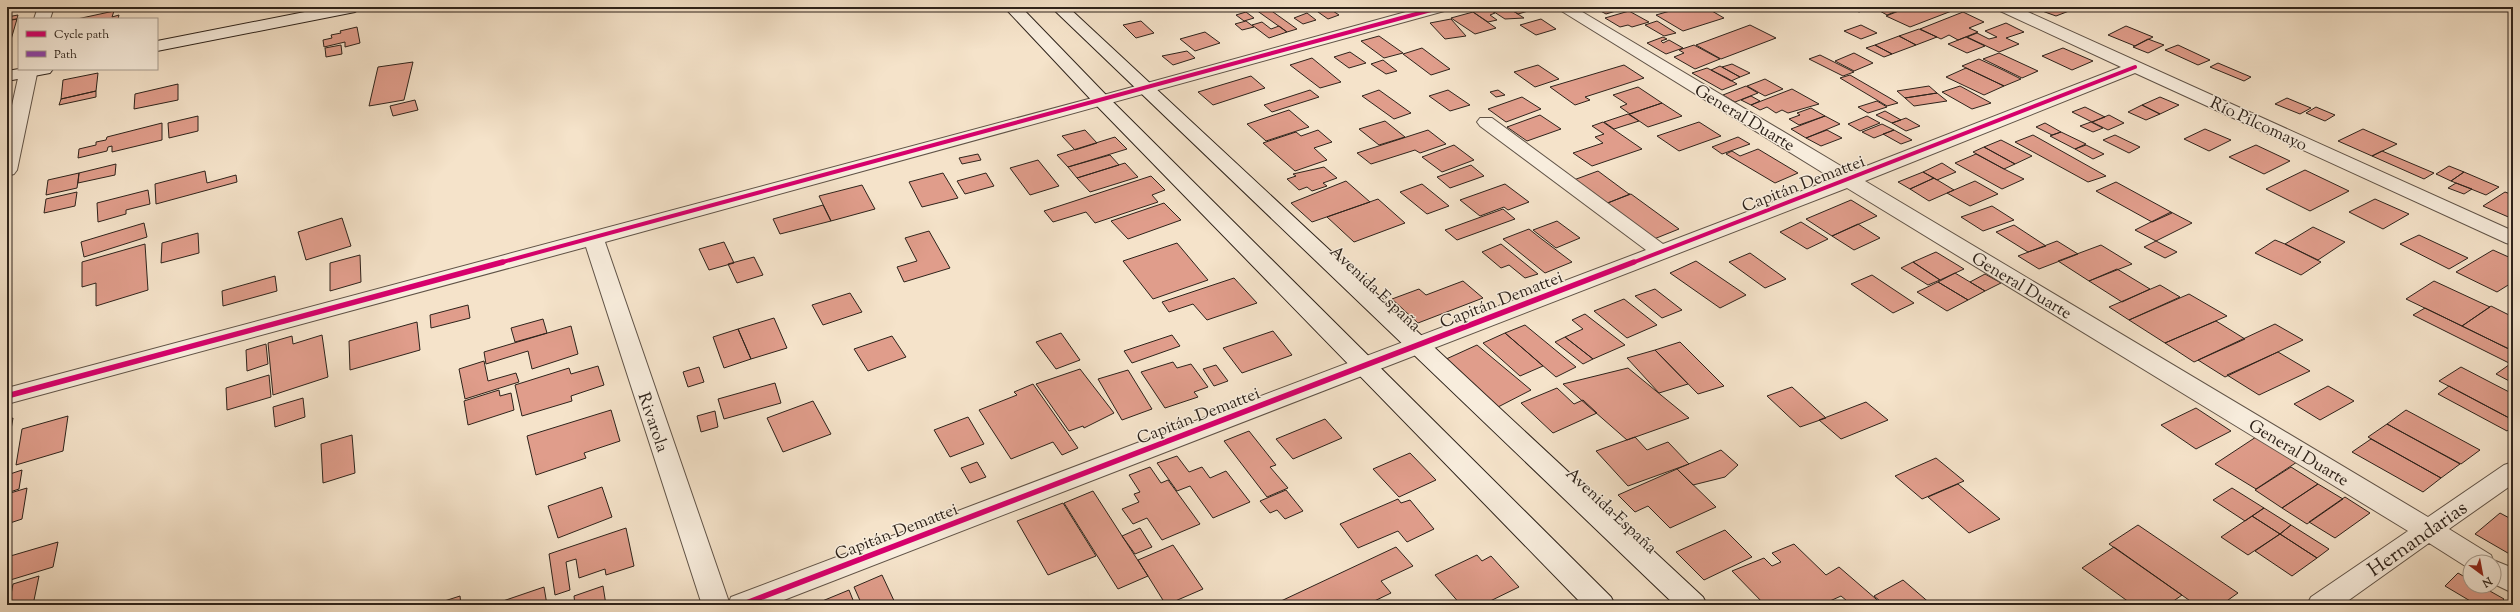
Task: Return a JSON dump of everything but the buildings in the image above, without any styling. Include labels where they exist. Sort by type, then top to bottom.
[{"type":"street","points":[[42,18],[46,7]]},
{"type":"street","points":[[158,34],[294,7]]},
{"type":"street","points":[[158,46],[355,7]]},
{"type":"street","points":[[1012,7],[1102,101],[1601,605]]},
{"type":"street","name":"Avenida España","points":[[1059,7],[1693,605]]},
{"type":"street","points":[[7,396],[1102,101],[1442,7]]},
{"type":"street","name":"General Duarte","points":[[1563,7],[2468,554]]},
{"type":"street","name":"Río Pilcomayo","points":[[2004,7],[2513,240]]},
{"type":"street","points":[[7,64],[18,66]]},
{"type":"street","name":"Capitán Demattei","points":[[741,605],[1849,180],[2136,67]]},
{"type":"street","points":[[7,76],[24,70]]},
{"type":"street","points":[[7,170],[30,70]]},
{"type":"street","points":[[1486,122],[1661,252]]},
{"type":"street","name":"Rivarola","points":[[593,238],[716,605]]},
{"type":"street","name":"Hernandarias","points":[[2321,605],[2513,471]]},
{"type":"street","points":[[2502,575],[2513,582]]},
{"type":"marked path","points":[[2491,7],[2513,10]]},
{"type":"cycle path","points":[[7,396],[1102,101],[1442,7]]},
{"type":"cycle path","points":[[741,605],[1849,180],[2135,67]]}]
